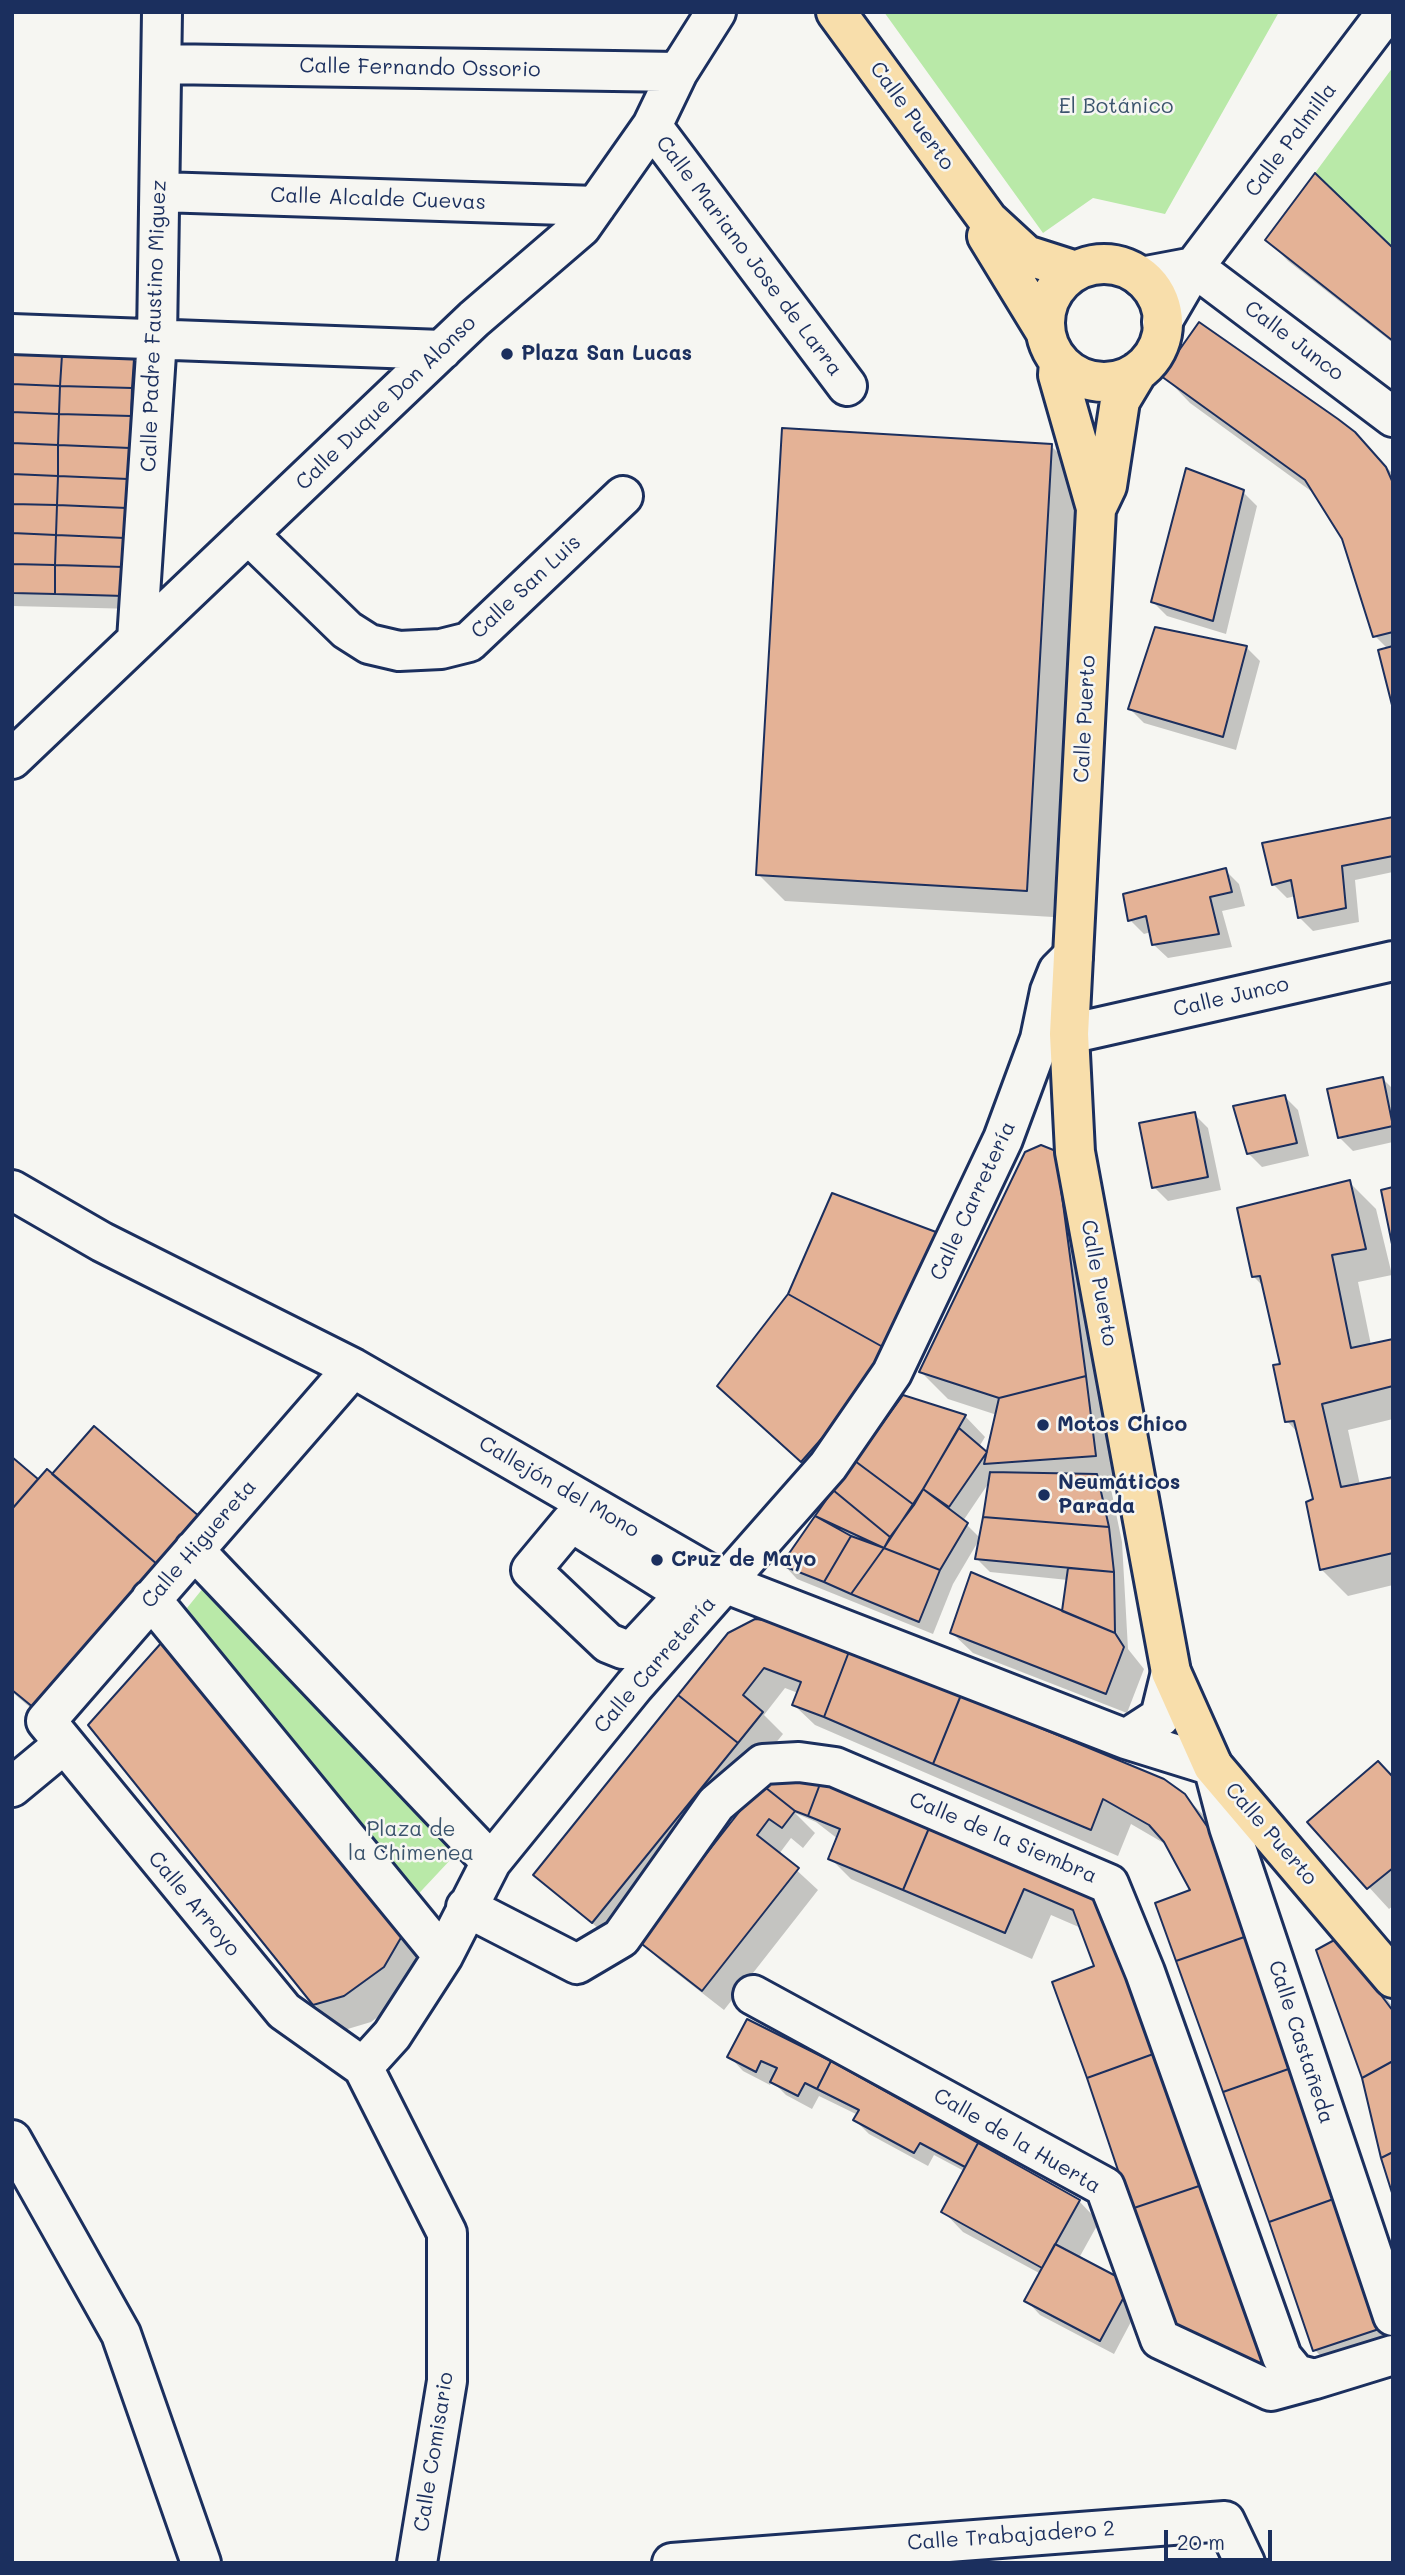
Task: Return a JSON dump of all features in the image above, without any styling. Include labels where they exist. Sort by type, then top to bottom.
[{"type":"main road","name":"Calle Puerto","points":[[836,12],[988,220],[1026,255],[1076,271]]},
{"type":"main road","name":"Calle Puerto","points":[[988,220],[988,236],[992,246],[1020,286],[1052,346],[1096,509],[1069,1034],[1075,1152],[1171,1672],[1213,1766],[1393,1978]]},
{"type":"main road","points":[[1109,264],[1141,277],[1160,305],[1160,341],[1152,358],[1138,371],[1121,379],[1102,382],[1086,379],[1052,346],[1045,312],[1052,294],[1076,271],[1092,265],[1109,264]]},
{"type":"main road","name":"Calle Puerto","points":[[1096,509],[1107,486],[1120,401],[1138,371]]},
{"type":"street","name":"Calle Padre Faustino Miguez","points":[[137,640],[157,339],[162,12]]},
{"type":"street","name":"Calle Duque Don Alonso","points":[[12,759],[442,350],[581,227],[652,127],[678,72],[716,12]]},
{"type":"street","name":"Calle Palmilla","points":[[1162,322],[1195,267],[1387,12]]},
{"type":"street","name":"Calle Fernando Ossorio","points":[[162,64],[678,72]]},
{"type":"street","name":"Calle Mariano Jose de Larra","points":[[652,127],[847,386]]},
{"type":"street","name":"Calle Alcalde Cuevas","points":[[160,192],[596,206]]},
{"type":"street","points":[[1141,277],[1195,267]]},
{"type":"street","name":"Calle Junco","points":[[1195,267],[1393,416]]},
{"type":"street","points":[[12,334],[442,350]]},
{"type":"street","name":"Calle San Luis","points":[[248,534],[347,630],[369,644],[399,651],[441,649],[469,642],[623,495]]},
{"type":"street","name":"Calle Carretería","points":[[363,2067],[392,2035],[443,1956],[491,1862],[634,1686],[727,1584],[828,1466],[892,1373],[1003,1139],[1028,1076],[1050,991],[1058,971],[1073,956]]},
{"type":"street","name":"Calle Junco","points":[[1069,1034],[1393,961]]},
{"type":"street","name":"Callejón del Mono","points":[[12,1190],[102,1242],[353,1368],[727,1584],[1126,1738],[1213,1766]]},
{"type":"street","name":"Calle Higuereta","points":[[12,1787],[151,1599],[353,1368]]},
{"type":"street","points":[[568,1492],[508,1564],[634,1686]]},
{"type":"street","points":[[194,1550],[491,1862]]},
{"type":"street","points":[[151,1599],[443,1956]]},
{"type":"street","points":[[1126,1738],[1160,1717],[1171,1672]]},
{"type":"street","name":"Calle Arroyo","points":[[55,1732],[284,2011],[363,2067]]},
{"type":"street","name":"Calle de la Siembra","points":[[466,1907],[577,1964],[621,1938],[716,1804],[763,1764],[799,1762],[835,1766],[1109,1884],[1145,1972],[1282,2357],[1296,2374],[1315,2379]]},
{"type":"street","name":"Calle Castañeda","points":[[1213,1766],[1229,1827],[1393,2316]]},
{"type":"street","name":"Calle de la Huerta","points":[[753,1994],[1105,2187],[1160,2339],[1271,2391],[1315,2379]]},
{"type":"street","name":"Calle Comisario","points":[[363,2067],[447,2234],[447,2381],[416,2563]]},
{"type":"street","points":[[12,2140],[121,2334],[201,2563]]},
{"type":"street","points":[[1315,2379],[1393,2355]]},
{"type":"street","name":"Calle Trabajadero 2","points":[[672,2563],[904,2553],[1225,2521],[1245,2563]]},
{"type":"green space","name":"El Botánico","points":[[884,12],[1279,12],[1165,214],[1093,198],[1043,233]]},
{"type":"green space","points":[[1393,67],[1393,248],[1315,173]]},
{"type":"green space","name":"Plaza de la Chimenea","points":[[204,1587],[467,1842],[409,1904],[187,1608]]},
{"type":"building","points":[[1315,173],[1393,248],[1393,341],[1265,240]]},
{"type":"building","points":[[1199,322],[1355,432],[1386,467],[1393,483],[1393,632],[1373,637],[1342,539],[1305,480],[1161,376]]},
{"type":"building","points":[[12,353],[62,355],[60,386],[12,384]]},
{"type":"building","points":[[62,355],[134,359],[132,388],[60,386]]},
{"type":"building","points":[[12,384],[60,386],[59,414],[12,412]]},
{"type":"building","points":[[60,386],[132,388],[131,416],[59,414]]},
{"type":"building","points":[[12,412],[59,414],[58,445],[12,443]]},
{"type":"building","points":[[59,414],[131,416],[130,448],[58,445]]},
{"type":"building","points":[[782,428],[1052,444],[1027,891],[756,875]]},
{"type":"building","points":[[12,443],[58,445],[58,476],[12,474]]},
{"type":"building","points":[[58,445],[130,448],[128,479],[58,476]]},
{"type":"building","points":[[1186,468],[1244,490],[1213,621],[1151,602]]},
{"type":"building","points":[[12,474],[58,476],[57,505],[12,504]]},
{"type":"building","points":[[58,476],[128,479],[127,508],[57,505]]},
{"type":"building","points":[[12,504],[57,505],[56,535],[12,533]]},
{"type":"building","points":[[57,505],[127,508],[125,538],[56,535]]},
{"type":"building","points":[[12,533],[56,535],[55,565],[12,564]]},
{"type":"building","points":[[56,535],[125,538],[124,567],[55,565]]},
{"type":"building","points":[[12,564],[55,565],[55,594],[12,593]]},
{"type":"building","points":[[55,565],[124,567],[124,596],[55,594]]},
{"type":"building","points":[[1155,627],[1247,646],[1223,737],[1128,709]]},
{"type":"building","points":[[1393,646],[1393,709],[1378,650]]},
{"type":"building","points":[[1393,817],[1393,856],[1342,866],[1346,908],[1298,918],[1291,880],[1272,885],[1262,843]]},
{"type":"building","points":[[1226,868],[1232,892],[1210,897],[1219,934],[1152,945],[1146,916],[1128,921],[1123,894]]},
{"type":"building","points":[[1383,1077],[1393,1126],[1338,1138],[1327,1089]]},
{"type":"building","points":[[1285,1095],[1297,1143],[1247,1154],[1233,1106]]},
{"type":"building","points":[[1195,1112],[1208,1177],[1152,1188],[1139,1123]]},
{"type":"building","points":[[1041,1145],[1056,1151],[1086,1376],[999,1398],[919,1372],[1025,1152]]},
{"type":"building","points":[[1350,1180],[1366,1249],[1332,1255],[1351,1348],[1393,1339],[1393,1386],[1322,1404],[1341,1487],[1393,1477],[1393,1553],[1320,1570],[1306,1502],[1313,1499],[1294,1421],[1285,1422],[1273,1365],[1280,1364],[1260,1276],[1252,1277],[1237,1208]]},
{"type":"building","points":[[1393,1187],[1393,1249],[1381,1190]]},
{"type":"building","points":[[832,1193],[944,1235],[890,1351],[788,1294]]},
{"type":"building","points":[[788,1294],[890,1351],[882,1370],[801,1462],[717,1386]]},
{"type":"building","name":"Motos Chico","points":[[1086,1376],[1096,1456],[984,1464],[999,1398]]},
{"type":"building","points":[[903,1395],[966,1415],[914,1505],[855,1461]]},
{"type":"building","points":[[94,1426],[200,1517],[158,1565],[52,1474]]},
{"type":"building","points":[[959,1428],[987,1452],[949,1507],[923,1489]]},
{"type":"building","points":[[12,1457],[38,1479],[12,1509]]},
{"type":"building","points":[[855,1461],[914,1505],[890,1537],[833,1490]]},
{"type":"building","points":[[47,1469],[158,1565],[34,1708],[12,1690],[12,1509]]},
{"type":"building","name":"Neumáticos Parada","points":[[990,1472],[1097,1474],[1109,1527],[983,1517]]},
{"type":"building","points":[[923,1489],[968,1523],[940,1570],[884,1548]]},
{"type":"building","points":[[833,1490],[890,1537],[884,1548],[815,1516]]},
{"type":"building","points":[[815,1516],[851,1536],[824,1582],[781,1565]]},
{"type":"building","points":[[983,1517],[1109,1527],[1114,1572],[975,1559]]},
{"type":"building","points":[[851,1536],[884,1548],[851,1594],[824,1582]]},
{"type":"building","points":[[884,1548],[940,1570],[919,1622],[851,1594]]},
{"type":"building","points":[[1068,1568],[1114,1572],[1115,1633],[1062,1611]]},
{"type":"building","points":[[971,1572],[1115,1633],[1124,1647],[1106,1694],[950,1633]]},
{"type":"building","points":[[755,1619],[783,1622],[850,1649],[824,1717],[792,1705],[801,1682],[764,1668],[743,1695],[763,1712],[738,1743],[678,1695],[728,1633]]},
{"type":"building","points":[[171,1632],[406,1929],[384,1967],[344,1996],[313,2005],[88,1725]]},
{"type":"building","points":[[850,1649],[961,1695],[933,1764],[824,1717]]},
{"type":"building","points":[[678,1695],[738,1743],[592,1923],[533,1875]]},
{"type":"building","points":[[961,1695],[1164,1779],[1185,1794],[1213,1835],[1250,1935],[1176,1961],[1155,1903],[1190,1890],[1164,1842],[1149,1825],[1103,1799],[1091,1830],[933,1764]]},
{"type":"building","points":[[1378,1761],[1393,1777],[1393,1868],[1367,1889],[1307,1822]]},
{"type":"building","points":[[823,1776],[808,1816],[795,1811],[761,1784]]},
{"type":"building","points":[[823,1776],[932,1821],[903,1890],[828,1859],[840,1829],[808,1816]]},
{"type":"building","points":[[761,1784],[795,1811],[782,1828],[769,1819],[757,1835],[799,1868],[702,1991],[638,1941]]},
{"type":"building","points":[[932,1821],[1093,1889],[1156,2053],[1087,2078],[1052,1982],[1094,1966],[1073,1910],[1024,1889],[1005,1933],[903,1890]]},
{"type":"building","points":[[1250,1935],[1297,2066],[1223,2092],[1176,1961]]},
{"type":"building","points":[[1338,1938],[1393,2011],[1393,2061],[1362,2078],[1316,1950]]},
{"type":"building","points":[[747,2019],[831,2061],[817,2089],[805,2083],[798,2096],[770,2082],[777,2068],[761,2061],[756,2072],[727,2057]]},
{"type":"building","points":[[1156,2053],[1205,2184],[1131,2209],[1087,2078]]},
{"type":"building","points":[[831,2061],[978,2143],[965,2167],[920,2143],[914,2153],[853,2120],[859,2110],[817,2089]]},
{"type":"building","points":[[1393,2061],[1393,2152],[1381,2158],[1362,2078]]},
{"type":"building","points":[[1297,2066],[1342,2196],[1269,2222],[1223,2092]]},
{"type":"building","points":[[978,2143],[1080,2200],[1042,2268],[941,2212]]},
{"type":"building","points":[[1393,2152],[1393,2196],[1381,2158]]},
{"type":"building","points":[[1205,2184],[1270,2370],[1171,2324],[1131,2209]]},
{"type":"building","points":[[1342,2196],[1388,2326],[1313,2351],[1269,2222]]},
{"type":"building","points":[[1055,2244],[1131,2284],[1100,2341],[1024,2301]]},
{"type":"place","name":"Plaza San Lucas","points":[[507,354]]},
{"type":"place","name":"Motos Chico","points":[[1043,1425]]},
{"type":"place","name":"Neumáticos Parada","points":[[1044,1495]]},
{"type":"place","name":"Cruz de Mayo","points":[[657,1560]]}]
